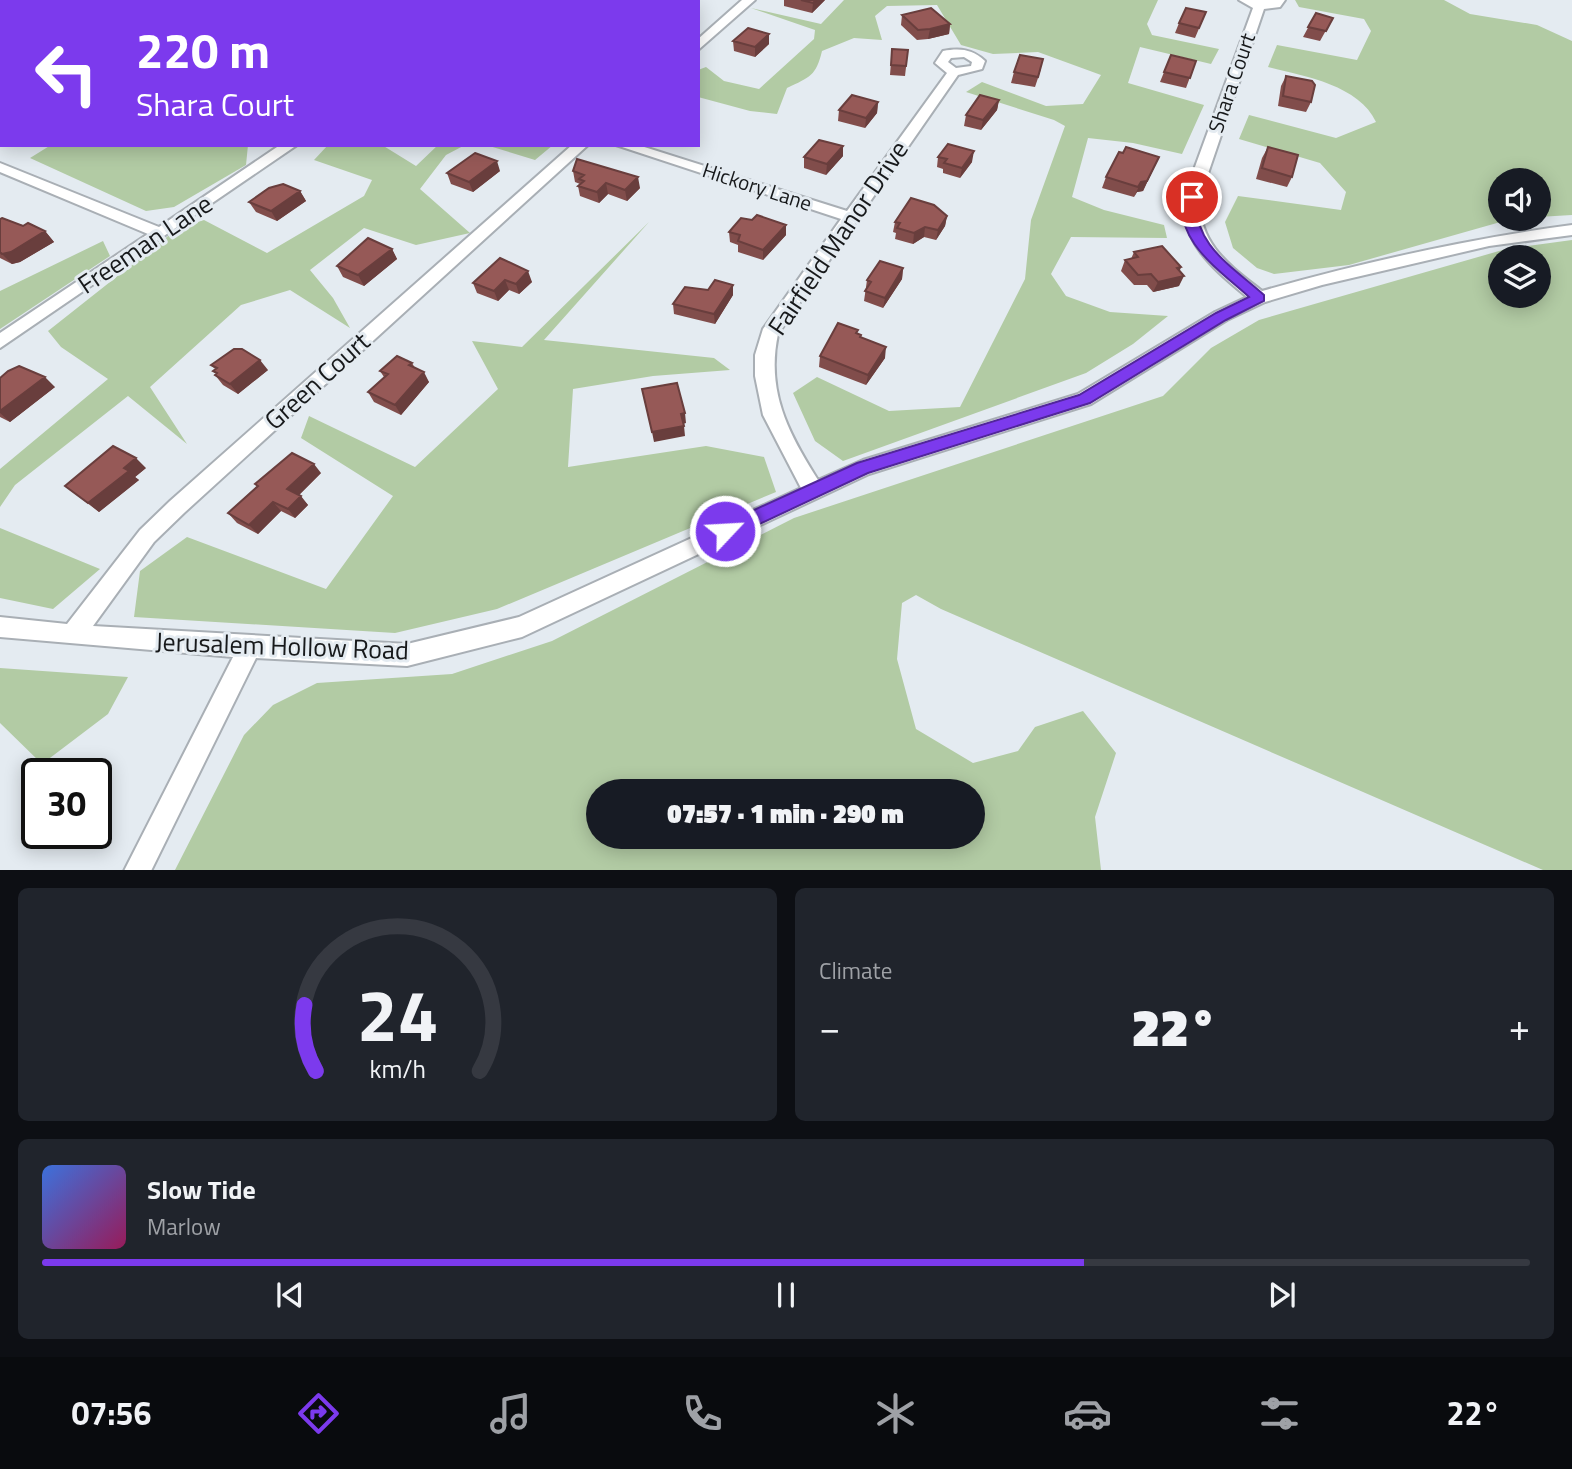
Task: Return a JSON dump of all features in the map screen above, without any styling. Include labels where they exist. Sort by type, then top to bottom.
[{"type":"street","points":[[700,44],[749,0]]},
{"type":"street","name":"Shara Court","points":[[1259,298],[1202,247],[1193,230],[1189,212],[1252,3],[1276,5],[1279,0]]},
{"type":"street","name":"Fairfield Manor Drive","points":[[813,490],[776,428],[765,396],[762,355],[769,333],[954,72]]},
{"type":"street","name":"Freeman Lane","points":[[0,342],[287,147]]},
{"type":"street","name":"Green Court","points":[[72,635],[147,536],[177,507],[579,147]]},
{"type":"street","name":"Hickory Lane","points":[[629,147],[850,216]]},
{"type":"street","points":[[0,167],[160,233]]},
{"type":"street","name":"Jerusalem Hollow Road","points":[[0,627],[249,649],[407,655],[457,645],[522,627],[863,468],[1084,399],[1221,316],[1259,298],[1321,280],[1489,241],[1572,230]]},
{"type":"street","points":[[137,870],[249,649]]},
{"type":"green space","points":[[844,0],[1158,0],[1147,24],[1152,35],[1219,49],[1211,64],[1140,47],[1128,83],[1204,105],[1182,154],[1133,143],[1088,138],[1072,197],[1104,210],[1164,225],[1167,238],[1071,237],[1051,274],[1066,296],[1110,312],[1168,316],[1133,344],[1086,373],[843,461],[815,441],[793,393],[817,377],[889,411],[960,407],[1025,279],[1031,220],[1065,126],[1054,120],[966,92],[982,82],[1046,106],[1083,104],[1101,75],[1038,52],[993,54],[961,45],[937,5],[887,6],[875,16],[882,40],[854,38],[822,51],[811,75],[787,88],[777,114],[750,111],[700,98],[700,69],[706,67],[724,81],[759,89],[814,39],[815,30],[751,8],[821,24]]},
{"type":"green space","points":[[1295,0],[1444,0],[1470,14],[1537,25],[1572,41],[1572,215],[1551,216],[1551,168],[1488,168],[1488,226],[1349,265],[1274,274],[1257,268],[1233,248],[1225,222],[1238,196],[1341,210],[1346,192],[1320,163],[1239,139],[1249,115],[1336,138],[1376,122],[1368,109],[1344,91],[1314,79],[1268,67],[1277,45],[1357,60],[1371,31],[1364,19],[1299,7]]},
{"type":"green space","points":[[48,147],[248,147],[246,165],[174,207],[146,211],[30,158]]},
{"type":"green space","points":[[326,147],[385,147],[416,166],[436,147],[461,147],[446,155],[420,189],[470,233],[416,245],[364,228],[310,270],[333,298],[350,328],[290,290],[241,305],[150,387],[187,444],[128,396],[15,485],[0,507],[0,469],[108,379],[61,347],[48,331],[177,229],[204,220],[267,253],[364,196],[372,180],[314,160]]},
{"type":"green space","points":[[493,147],[551,147],[535,160]]},
{"type":"green space","points":[[649,222],[544,340],[714,358],[730,370],[653,376],[573,389],[568,467],[706,446],[764,457],[776,492],[497,609],[395,633],[134,617],[140,571],[187,537],[326,589],[393,496],[301,438],[309,416],[415,467],[498,389],[472,341],[522,347]]},
{"type":"green space","points":[[1572,240],[1572,870],[1543,870],[941,609],[916,595],[902,603],[897,659],[916,729],[973,763],[1018,751],[1035,727],[1083,711],[1116,753],[1095,817],[1101,870],[175,870],[244,735],[273,705],[317,683],[452,674],[552,641],[794,518],[1163,396],[1211,348],[1259,320],[1488,254],[1488,308],[1551,308],[1551,245],[1535,245]]},
{"type":"green space","points":[[103,241],[110,256],[0,329],[0,291]]},
{"type":"green space","points":[[0,528],[100,569],[53,609],[0,598]]},
{"type":"green space","points":[[0,668],[128,677],[108,714],[50,758],[36,758],[0,723]]},
{"type":"building","points":[[931,8],[950,24],[918,30],[902,15]]},
{"type":"building","points":[[1186,8],[1206,12],[1199,28],[1179,23]]},
{"type":"building","points":[[1316,13],[1333,18],[1326,31],[1308,27]]},
{"type":"building","points":[[748,28],[769,34],[755,47],[733,41]]},
{"type":"building","points":[[892,49],[908,50],[906,66],[891,65]]},
{"type":"building","points":[[1020,55],[1043,59],[1038,77],[1014,72]]},
{"type":"building","points":[[1171,55],[1196,61],[1190,78],[1164,72]]},
{"type":"building","points":[[1286,76],[1312,81],[1315,85],[1311,102],[1283,96]]},
{"type":"building","points":[[852,95],[878,102],[866,118],[839,110]]},
{"type":"building","points":[[980,95],[999,100],[983,120],[966,115]]},
{"type":"building","points":[[819,140],[843,146],[827,164],[804,157]]},
{"type":"building","points":[[948,144],[974,151],[962,168],[944,163],[947,159],[938,157]]},
{"type":"building","points":[[1126,147],[1159,157],[1147,181],[1141,182],[1138,187],[1106,177],[1119,152],[1123,153]]},
{"type":"building","points":[[1268,147],[1298,155],[1292,177],[1262,168]]},
{"type":"building","points":[[475,153],[497,161],[469,182],[447,173]]},
{"type":"building","points":[[577,159],[638,177],[625,190],[606,183],[597,192],[578,186],[584,181],[579,179],[584,175],[573,171]]},
{"type":"building","points":[[283,184],[300,191],[271,211],[249,202],[269,188]]},
{"type":"building","points":[[911,198],[934,205],[947,216],[938,230],[925,227],[914,233],[897,228],[900,223],[895,222]]},
{"type":"building","points":[[757,215],[786,225],[763,250],[738,241],[740,235],[729,232],[741,218],[752,220]]},
{"type":"building","points":[[2,218],[23,226],[28,223],[45,231],[11,252],[2,254]]},
{"type":"building","points":[[368,238],[392,249],[358,275],[337,266]]},
{"type":"building","points":[[1162,246],[1181,267],[1177,268],[1184,276],[1158,282],[1151,274],[1138,275],[1125,260],[1138,257],[1134,252]]},
{"type":"building","points":[[500,258],[528,271],[516,284],[505,280],[494,291],[473,283]]},
{"type":"building","points":[[880,261],[903,268],[885,298],[865,291],[871,282],[867,280]]},
{"type":"building","points":[[715,280],[733,285],[714,314],[673,304],[685,287],[708,290]]},
{"type":"building","points":[[838,323],[858,330],[856,333],[861,335],[860,337],[886,347],[868,375],[820,356]]},
{"type":"building","points":[[234,349],[242,349],[260,360],[230,384],[215,375],[217,373],[213,371],[217,368],[211,365]]},
{"type":"building","points":[[397,356],[424,372],[395,405],[368,392],[388,374],[380,371]]},
{"type":"building","points":[[19,366],[45,377],[0,411],[0,378]]},
{"type":"building","points":[[677,383],[685,413],[681,414],[684,426],[652,432],[642,389]]},
{"type":"building","points":[[113,446],[136,458],[124,468],[129,471],[88,503],[65,486]]},
{"type":"building","points":[[292,453],[314,464],[287,489],[301,496],[288,509],[273,502],[249,525],[228,513],[258,486],[255,484]]},
{"type":"route","points":[[725,531],[863,468],[1084,399],[1221,316],[1259,298],[1202,247],[1193,230],[1189,212],[1192,197]]}]
